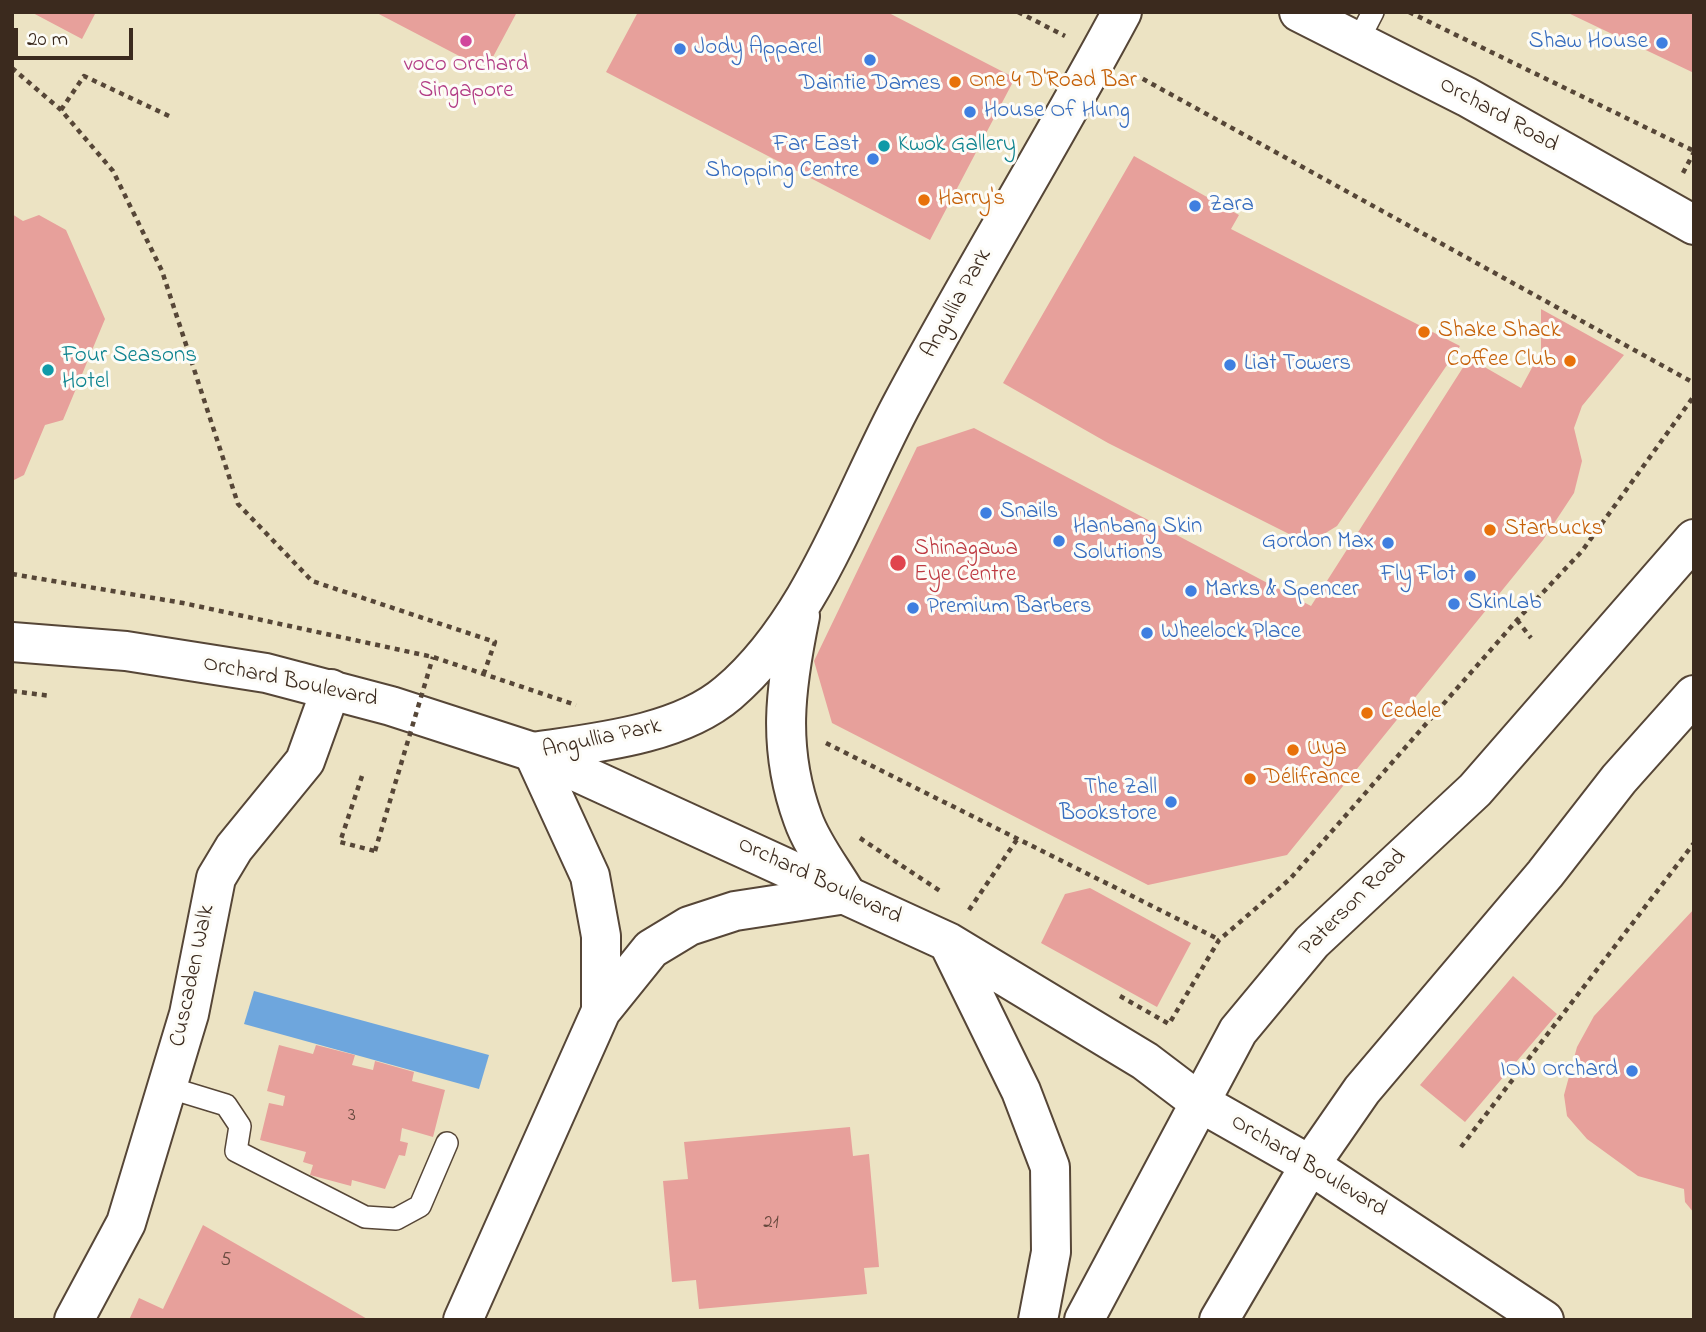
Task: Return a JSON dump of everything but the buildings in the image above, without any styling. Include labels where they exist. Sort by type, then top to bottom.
[{"type":"main road","name":"Angullia Park","points":[[601,1010],[601,936],[590,876],[533,752],[614,740],[662,727],[726,695],[760,661],[803,602],[904,399],[1122,12]]},
{"type":"main road","name":"Orchard Road","points":[[1299,12],[1365,27],[1467,97],[1694,225]]},
{"type":"main road","name":"Paterson Road","points":[[1084,1320],[1238,1031],[1312,942],[1475,790],[1694,539]]},
{"type":"main road","name":"Angullia Park","points":[[463,1320],[601,1010],[651,949],[689,926],[735,911],[846,894],[803,821],[789,771],[784,722],[787,677],[803,602]]},
{"type":"main road","name":"Orchard Boulevard","points":[[12,642],[126,651],[266,673],[331,689],[533,752],[948,942],[1145,1061],[1199,1102],[1310,1165],[1544,1320]]},
{"type":"main road","name":"Cuscaden Walk","points":[[74,1320],[126,1223],[190,1014],[216,878],[234,848],[304,761],[331,689]]},
{"type":"main road","points":[[1219,1320],[1310,1165],[1362,1090],[1545,874],[1619,779],[1694,695]]},
{"type":"main road","points":[[948,942],[1021,1091],[1050,1167],[1051,1252],[1038,1320]]},
{"type":"lane","points":[[167,1087],[226,1105],[240,1126],[236,1151],[365,1217],[396,1219],[420,1206],[447,1143]]},
{"type":"path","points":[[1018,12],[1100,54],[1694,383]]},
{"type":"path","points":[[1409,12],[1694,151]]},
{"type":"path","points":[[12,68],[61,110],[113,171],[162,271],[238,504],[313,581],[495,642],[484,673]]},
{"type":"path","points":[[61,110],[84,76],[169,116]]},
{"type":"path","points":[[1184,1000],[1219,940],[1290,879],[1517,620],[1582,551],[1694,397]]},
{"type":"path","points":[[12,574],[183,603],[433,657],[587,708]]},
{"type":"path","points":[[1517,620],[1531,638]]},
{"type":"path","points":[[362,776],[340,842],[375,851],[433,657]]},
{"type":"path","points":[[12,691],[51,696]]},
{"type":"path","points":[[784,722],[1219,940]]},
{"type":"path","points":[[969,910],[1018,838]]},
{"type":"path","points":[[1461,1147],[1694,843]]},
{"type":"path","points":[[1684,855],[1694,857]]},
{"type":"water","points":[[254,991],[489,1055],[479,1089],[244,1024]]},
{"type":"place","name":"voco Orchard Singapore","points":[[466,41]]},
{"type":"place","name":"Shaw House","points":[[1662,43]]},
{"type":"place","name":"Jody Apparel","points":[[680,49]]},
{"type":"place","name":"Daintie Dames","points":[[870,60]]},
{"type":"place","name":"One 4 D'Road Bar","points":[[955,82]]},
{"type":"place","name":"House Of Hung","points":[[970,112]]},
{"type":"place","name":"Kwok Gallery","points":[[884,146]]},
{"type":"place","name":"Far East Shopping Centre","points":[[873,159]]},
{"type":"place","name":"Harry's","points":[[924,200]]},
{"type":"place","name":"Zara","points":[[1195,206]]},
{"type":"place","name":"Shake Shack","points":[[1424,332]]},
{"type":"place","name":"Coffee Club","points":[[1570,361]]},
{"type":"place","name":"Liat Towers","points":[[1230,365]]},
{"type":"place","name":"Four Seasons Hotel","points":[[48,370]]},
{"type":"place","name":"Snails","points":[[986,513]]},
{"type":"place","name":"Starbucks","points":[[1490,530]]},
{"type":"place","name":"Hanbang Skin Solutions","points":[[1059,541]]},
{"type":"place","name":"Gordon Max","points":[[1388,543]]},
{"type":"place","name":"Shinagawa Eye Centre","points":[[898,563]]},
{"type":"place","name":"Fly Flot","points":[[1470,576]]},
{"type":"place","name":"Marks & Spencer","points":[[1191,591]]},
{"type":"place","name":"SkinLab","points":[[1454,604]]},
{"type":"place","name":"Premium Barbers","points":[[913,608]]},
{"type":"place","name":"Wheelock Place","points":[[1147,633]]},
{"type":"place","name":"Cedele","points":[[1367,713]]},
{"type":"place","name":"Uya","points":[[1293,750]]},
{"type":"place","name":"Délifrance","points":[[1250,779]]},
{"type":"place","name":"The Zall Bookstore","points":[[1171,802]]},
{"type":"place","name":"ION Orchard","points":[[1632,1071]]}]
